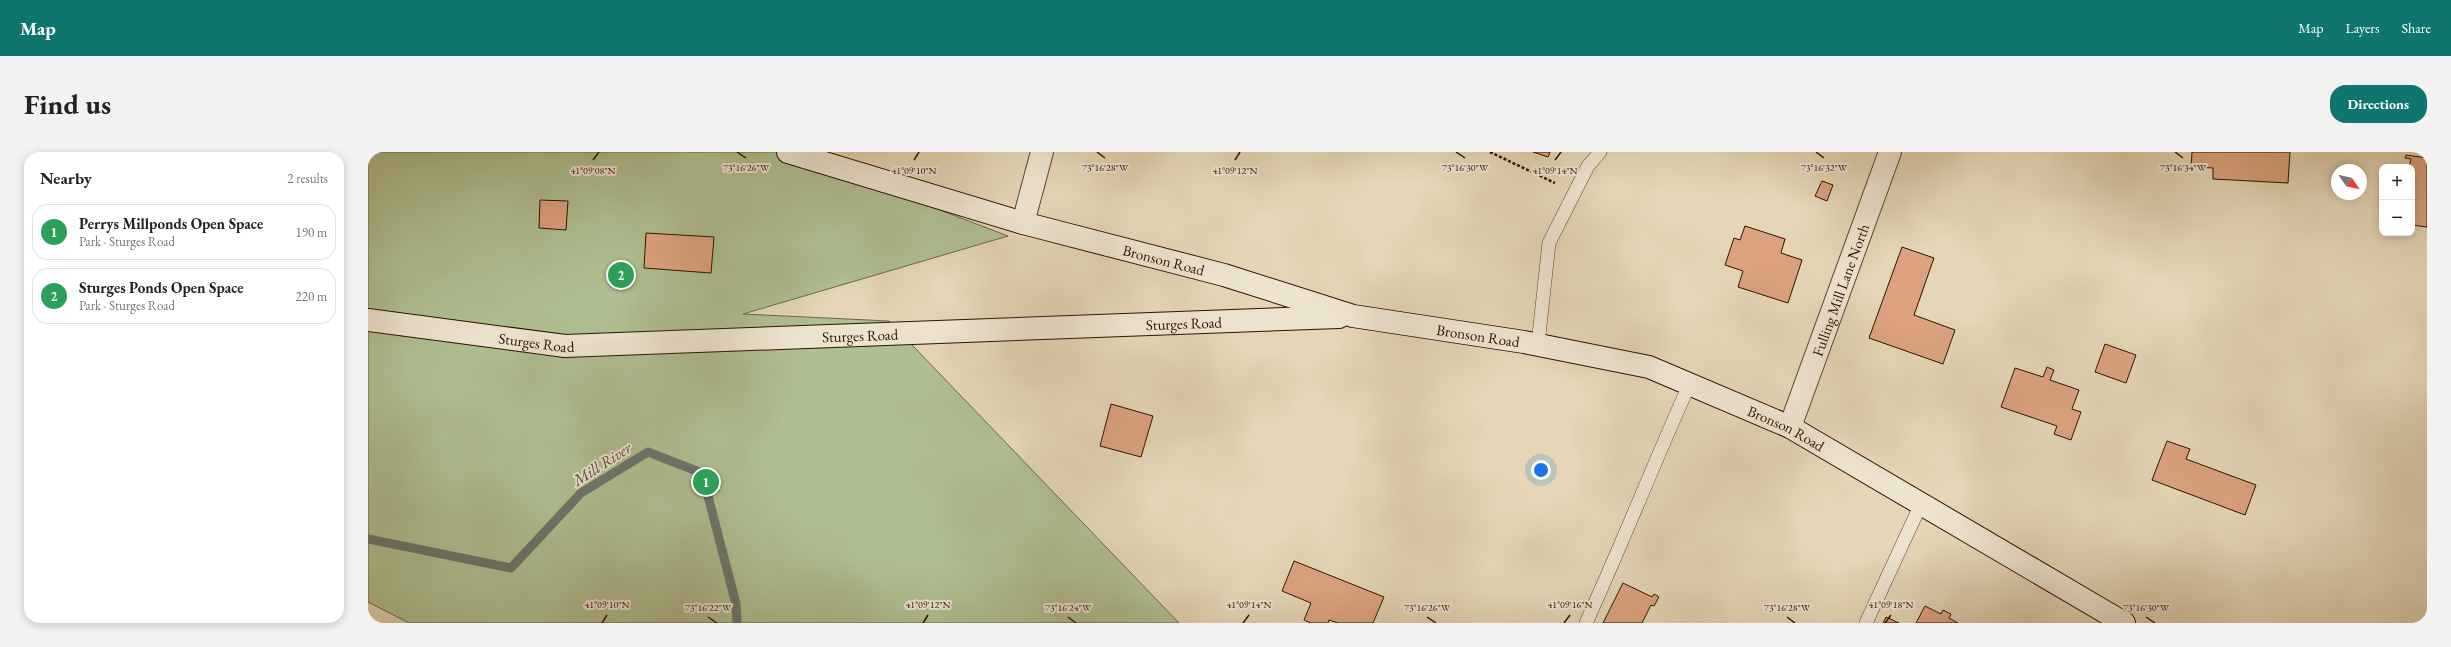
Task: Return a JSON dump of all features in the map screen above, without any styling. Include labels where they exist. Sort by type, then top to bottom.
[{"type":"main road","name":"Bronson Road","points":[[788,152],[1023,223],[1224,275],[1353,316],[1538,344],[1649,367],[1690,383],[1790,427],[1921,504],[2112,620]]},
{"type":"main road","points":[[1023,223],[1042,152]]},
{"type":"main road","name":"Fulling Mill Lane North","points":[[1790,427],[1890,152]]},
{"type":"main road","name":"Sturges Road","points":[[368,320],[565,346],[1353,316]]},
{"type":"lane","points":[[1538,344],[1549,243],[1588,166],[1600,152]]},
{"type":"lane","points":[[1586,623],[1626,534],[1657,455],[1690,383]]},
{"type":"lane","points":[[1866,623],[1921,504]]},
{"type":"path","points":[[1490,152],[1575,193]]},
{"type":"green space","points":[[368,152],[788,152],[1008,236],[743,314],[889,321],[1179,623],[409,623],[368,602]]},
{"type":"building","points":[[1533,152],[1550,152],[1548,157]]},
{"type":"building","points":[[2192,152],[2290,152],[2288,183],[2213,179],[2213,168],[2191,167]]},
{"type":"building","points":[[2406,155],[2427,158],[2427,227],[2415,225],[2415,164],[2410,164],[2411,159],[2405,158]]},
{"type":"building","points":[[1822,181],[1833,185],[1827,201],[1815,196]]},
{"type":"building","points":[[540,200],[568,201],[566,230],[539,228]]},
{"type":"building","points":[[1745,226],[1785,239],[1781,253],[1802,260],[1788,303],[1738,287],[1743,271],[1725,265],[1734,238],[1740,240]]},
{"type":"building","points":[[646,233],[714,237],[711,273],[644,268]]},
{"type":"building","points":[[1902,247],[1934,258],[1914,315],[1955,330],[1943,364],[1869,338]]},
{"type":"building","points":[[2105,344],[2136,355],[2126,383],[2095,372]]},
{"type":"building","points":[[2047,367],[2054,370],[2050,380],[2079,390],[2072,409],[2081,412],[2071,440],[2054,434],[2057,426],[2001,407],[2015,368],[2043,377]]},
{"type":"building","points":[[1111,404],[1153,416],[1141,457],[1100,446]]},
{"type":"building","points":[[2167,441],[2190,449],[2186,459],[2256,485],[2245,515],[2152,480]]},
{"type":"building","points":[[1294,561],[1384,597],[1373,623],[1338,623],[1329,620],[1328,623],[1311,623],[1304,620],[1311,603],[1282,591]]},
{"type":"building","points":[[1623,583],[1652,597],[1654,594],[1659,597],[1654,606],[1651,605],[1642,623],[1603,623]]},
{"type":"building","points":[[1925,606],[1941,614],[1943,610],[1951,614],[1949,618],[1958,623],[1916,623]]},
{"type":"building","points":[[1886,617],[1899,623],[1883,623]]},
{"type":"waterway","name":"Mill River","points":[[368,539],[511,568],[581,493],[648,452],[702,473],[736,604],[737,623]]},
{"type":"place","name":"Sturges Ponds Open Space","points":[[621,275]]},
{"type":"place","name":"Perrys Millponds Open Space","points":[[706,482]]}]
